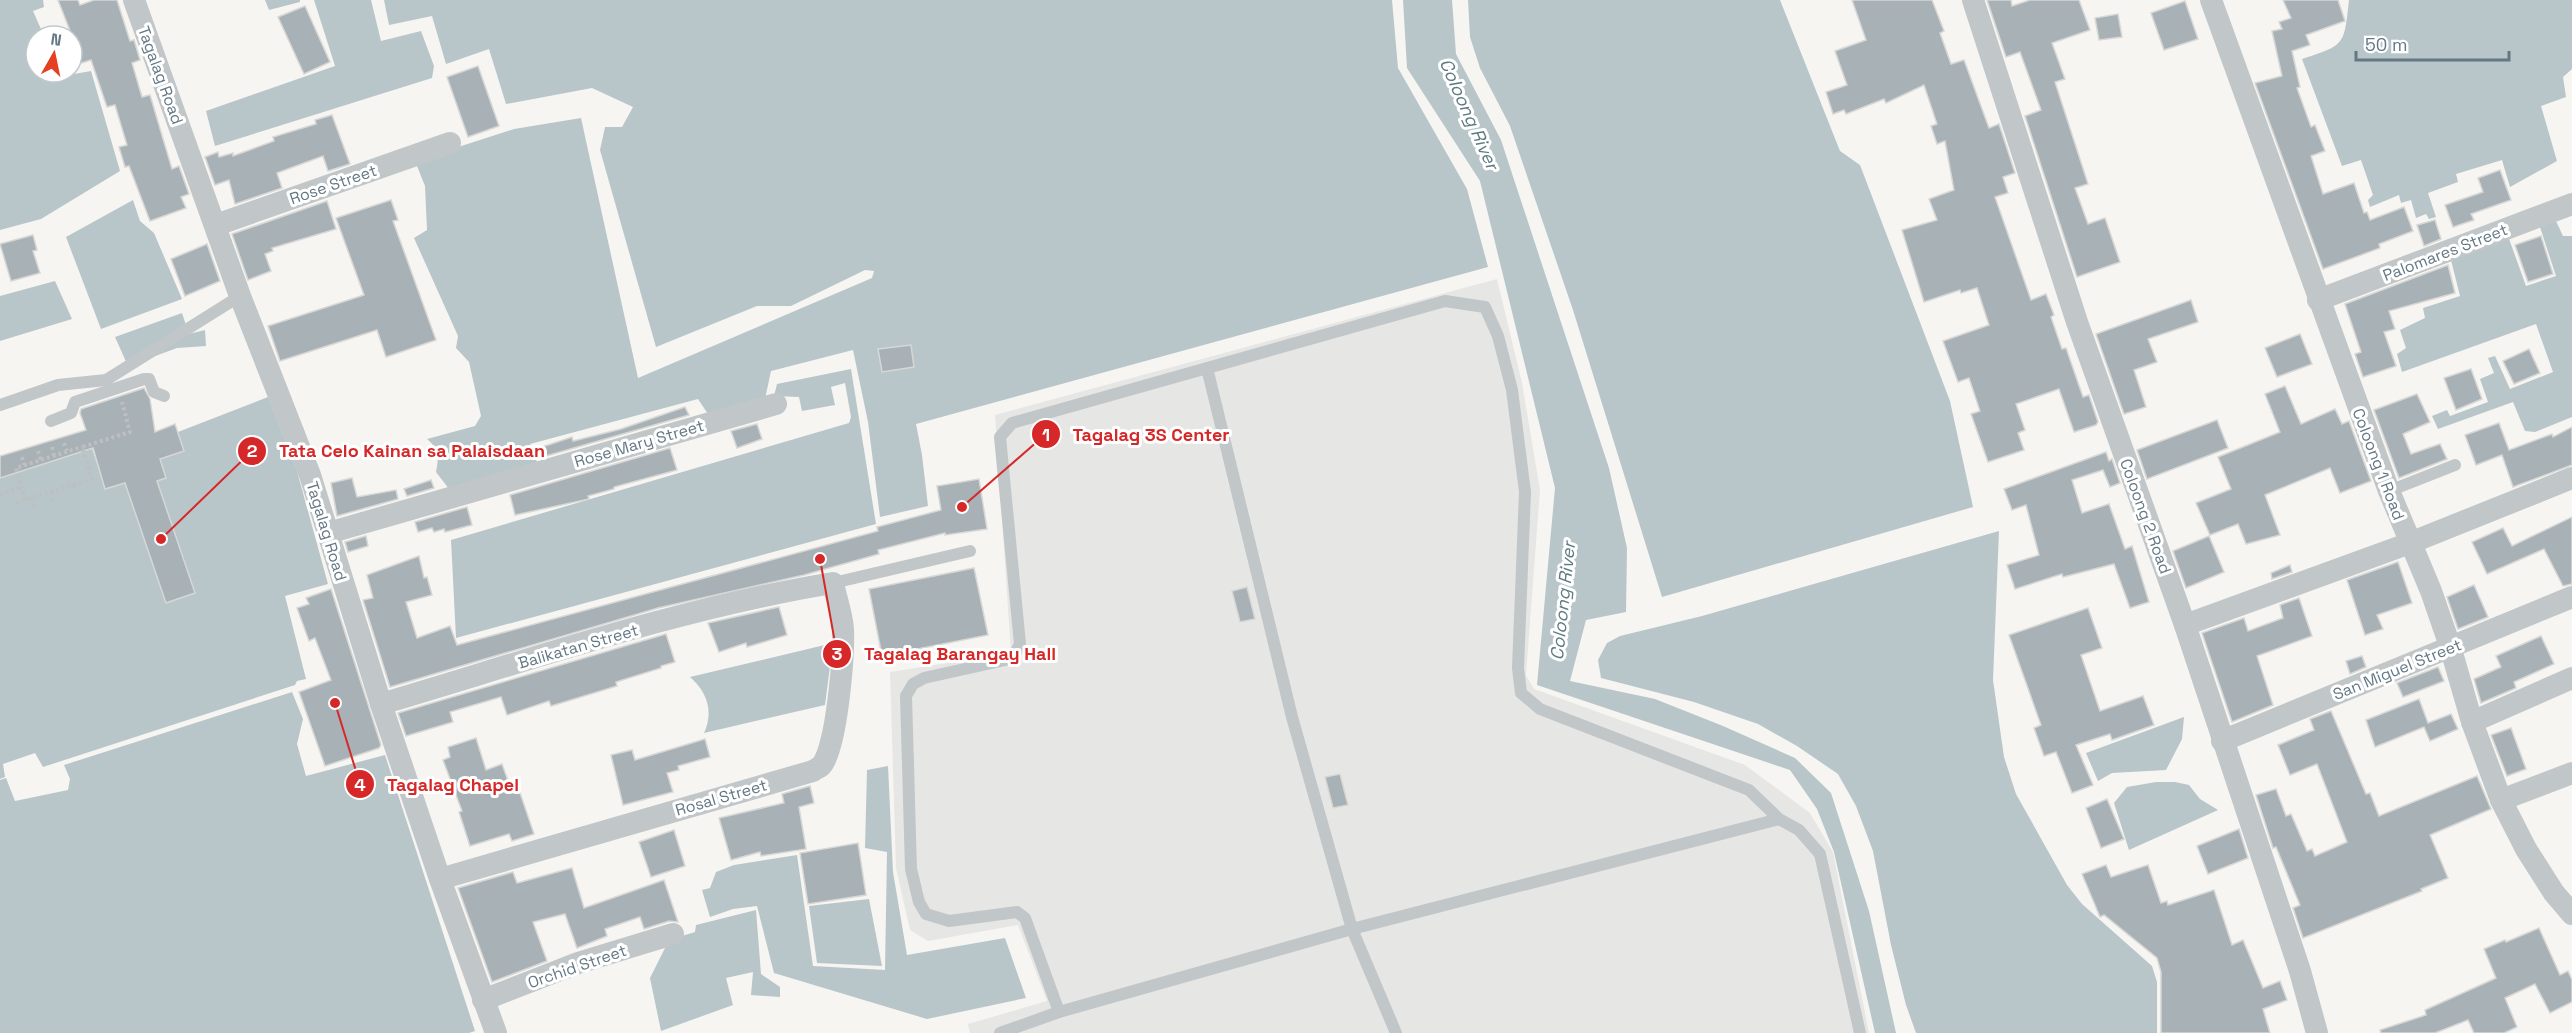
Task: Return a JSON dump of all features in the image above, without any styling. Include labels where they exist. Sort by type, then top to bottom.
[{"type":"street","name":"Tagalag Road","points":[[134,0],[240,296],[309,475],[381,704],[440,879],[496,1033]]},
{"type":"street","name":"Coloong 2 Road","points":[[1973,0],[2078,322],[2185,625],[2300,971],[2317,1033]]},
{"type":"street","name":"Coloong 1 Road","points":[[2211,0],[2389,491],[2431,591],[2472,722],[2500,800],[2526,849],[2554,893],[2572,914]]},
{"type":"street","name":"Rose Street","points":[[216,225],[450,143]]},
{"type":"street","name":"Palomares Street","points":[[2318,300],[2572,204]]},
{"type":"street","name":"Rose Mary Street","points":[[328,533],[776,404]]},
{"type":"street","points":[[2185,625],[2410,543],[2572,478]]},
{"type":"street","name":"Balikatan Street","points":[[381,704],[647,626],[776,592],[833,583]]},
{"type":"street","name":"Rosal Street","points":[[440,879],[813,771],[821,765],[827,753],[837,713],[842,670],[843,626],[833,583]]},
{"type":"street","name":"San Miguel Street","points":[[2222,741],[2572,597]]},
{"type":"street","points":[[2472,722],[2572,678]]},
{"type":"street","points":[[2500,800],[2572,774]]},
{"type":"street","name":"Orchid Street","points":[[483,1000],[579,963],[673,934]]},
{"type":"lane","points":[[0,405],[58,385],[106,381],[240,296]]},
{"type":"lane","points":[[1059,1012],[1025,918],[1017,912],[949,921],[926,914],[919,902],[911,869],[906,696],[912,684],[924,678],[1005,660],[1015,654],[1020,644],[1000,437],[1012,423],[1445,301],[1485,307],[1498,336],[1512,390],[1525,492],[1518,668],[1521,693],[1540,709],[1749,790],[1779,819],[1799,830],[1820,854],[1860,1033]]},
{"type":"lane","points":[[1207,368],[1292,717],[1352,929],[1396,1033]]},
{"type":"lane","points":[[51,421],[71,413],[75,402],[144,379],[149,379],[159,394]]},
{"type":"lane","points":[[2389,491],[2455,465]]},
{"type":"lane","points":[[833,583],[970,551]]},
{"type":"lane","points":[[1000,1033],[1003,1030],[1059,1012],[1352,929],[1779,819]]},
{"type":"path","points":[[34,509],[22,487],[16,468],[130,432],[121,403],[159,394]]},
{"type":"path","points":[[64,443],[67,451]]},
{"type":"path","points":[[52,447],[54,456]]},
{"type":"path","points":[[16,503],[73,485],[90,483],[92,479],[82,447]]},
{"type":"path","points":[[39,451],[41,460]]},
{"type":"path","points":[[22,457],[24,465]]},
{"type":"path","points":[[73,485],[75,491]]},
{"type":"path","points":[[0,495],[22,487]]},
{"type":"path","points":[[52,492],[52,504]]},
{"type":"shaded area","points":[[1497,279],[1522,383],[1540,490],[1526,675],[1534,689],[1745,765],[1810,813],[1833,852],[1869,1033],[970,1033],[968,1024],[1047,1001],[1018,925],[928,941],[910,930],[896,868],[890,672],[1011,653],[995,415]]},
{"type":"water","points":[[0,0],[43,0],[44,7],[33,11],[39,24],[24,24],[24,84],[84,84],[84,72],[91,71],[120,171],[41,219],[0,230]]},
{"type":"water","points":[[265,0],[300,0],[300,2],[269,10]]},
{"type":"water","points":[[314,0],[371,0],[381,41],[421,31],[434,66],[432,78],[215,146],[206,111],[335,66]]},
{"type":"water","points":[[384,0],[1392,0],[1398,68],[1467,189],[1488,267],[916,424],[928,506],[880,517],[868,422],[853,350],[771,371],[765,399],[708,414],[698,399],[530,444],[537,462],[449,489],[436,472],[437,454],[434,446],[427,439],[475,426],[481,416],[469,362],[456,348],[458,336],[414,238],[427,230],[425,186],[415,161],[514,129],[581,118],[638,378],[872,278],[874,271],[865,270],[791,306],[757,306],[656,347],[600,150],[605,127],[622,127],[633,107],[592,88],[506,104],[489,49],[446,64],[432,16],[389,25]]},
{"type":"water","name":"Coloong River","points":[[1403,0],[1452,0],[1456,54],[1501,140],[1609,468],[1627,548],[1626,612],[1586,620],[1570,681],[1655,699],[1723,726],[1795,758],[1831,793],[1869,911],[1896,1033],[1875,1033],[1834,852],[1817,809],[1790,770],[1537,685],[1555,488],[1480,181],[1407,68]]},
{"type":"water","points":[[1468,0],[1780,0],[1840,151],[1860,165],[1950,401],[1973,507],[1662,597],[1573,310],[1510,126],[1480,68],[1470,37]]},
{"type":"water","points":[[2349,0],[2572,0],[2572,69],[2563,77],[2566,97],[2541,106],[2557,161],[2510,187],[2502,160],[2456,174],[2458,182],[2428,193],[2436,217],[2429,219],[2426,214],[2416,218],[2411,200],[2401,203],[2399,195],[2370,207],[2368,200],[2373,195],[2361,160],[2342,166],[2302,59],[2327,50],[2340,42],[2346,27]]},
{"type":"water","points":[[133,200],[140,221],[154,233],[182,299],[101,329],[66,237]]},
{"type":"water","points":[[2555,219],[2563,236],[2572,236],[2572,417],[2535,432],[2525,431],[2513,402],[2438,429],[2432,416],[2447,410],[2450,416],[2488,402],[2480,379],[2494,373],[2488,358],[2495,356],[2510,389],[2553,372],[2536,324],[2402,372],[2397,354],[2406,348],[2400,330],[2425,318],[2423,308],[2460,296],[2450,256],[2508,236],[2526,286],[2556,276],[2539,224]]},
{"type":"water","points":[[55,281],[72,319],[0,341],[0,296]]},
{"type":"water","points":[[182,313],[189,334],[205,330],[206,346],[177,348],[128,366],[115,337]]},
{"type":"water","points":[[851,369],[876,524],[456,638],[451,540],[849,423],[851,417],[845,383],[831,387],[835,405],[802,411],[799,397],[774,396],[777,384]]},
{"type":"water","points":[[268,397],[297,471],[328,584],[285,596],[306,679],[297,681],[295,685],[43,767],[35,753],[3,764],[5,777],[0,779],[0,456],[86,430],[104,485],[124,478],[166,603],[195,593],[157,481],[166,478],[160,459],[184,451],[178,432]]},
{"type":"water","points":[[1999,531],[1993,680],[2004,757],[2016,794],[2067,885],[2082,904],[2152,966],[2157,982],[2157,1033],[1916,1033],[1906,1005],[1891,945],[1873,851],[1856,806],[1838,774],[1797,746],[1758,724],[1694,702],[1601,678],[1598,660],[1607,643],[1620,636],[1702,616]]},
{"type":"water","points":[[833,643],[825,705],[704,733],[708,717],[707,702],[701,689],[690,677]]},
{"type":"water","points":[[292,692],[303,719],[297,744],[306,776],[385,755],[475,1031],[469,1033],[0,1033],[0,780],[6,778],[15,801],[68,790],[70,779],[64,765]]},
{"type":"water","points":[[2184,717],[2182,739],[2166,770],[2112,773],[2098,781],[2086,753]]},
{"type":"water","points":[[888,766],[893,872],[907,955],[1005,938],[1026,998],[927,1019],[774,973],[757,906],[733,909],[710,917],[702,890],[710,888],[716,872],[734,865],[797,855],[813,966],[885,970],[887,852],[865,848],[867,770]]},
{"type":"water","points":[[2156,782],[2189,785],[2200,799],[2218,810],[2129,850],[2114,803],[2127,787]]},
{"type":"water","points":[[869,899],[882,966],[817,963],[809,906]]},
{"type":"water","points":[[756,910],[761,974],[780,987],[780,997],[751,995],[753,972],[726,978],[733,1005],[661,1031],[650,978],[669,940],[695,932],[696,925]]},
{"type":"building","points":[[58,0],[78,0],[80,5],[94,0],[117,0],[130,41],[134,40],[140,60],[132,63],[142,97],[150,95],[172,169],[179,166],[189,194],[181,197],[186,208],[150,221],[129,166],[125,167],[119,147],[127,145],[115,105],[107,107],[91,60],[84,62],[84,24],[67,24]]},
{"type":"building","points":[[1852,0],[1932,0],[1944,31],[1940,33],[1951,64],[1964,60],[1989,128],[1999,124],[2015,173],[2003,177],[2008,193],[1995,197],[2031,300],[2046,294],[2054,315],[2051,317],[2062,349],[2066,348],[2083,397],[2089,395],[2098,422],[2096,425],[2074,432],[2059,389],[2016,404],[2025,430],[2018,433],[2024,450],[1988,462],[1971,414],[1980,411],[1969,378],[1958,382],[1943,341],[1989,325],[1977,288],[1961,293],[1960,290],[1924,302],[1902,230],[1937,220],[1929,199],[1954,190],[1945,141],[1937,144],[1931,126],[1937,124],[1924,85],[1886,103],[1884,99],[1846,114],[1844,110],[1833,114],[1826,92],[1847,85],[1835,51],[1866,40]]},
{"type":"building","points":[[1987,0],[2011,0],[2012,6],[2030,0],[2079,0],[2090,30],[2052,43],[2065,79],[2055,82],[2088,184],[2075,188],[2088,224],[2105,218],[2120,262],[2077,277],[2025,116],[2041,110],[2020,52],[2006,57]]},
{"type":"building","points":[[2283,0],[2338,0],[2345,21],[2306,35],[2310,45],[2292,51],[2300,87],[2297,88],[2311,127],[2315,125],[2325,151],[2311,156],[2323,194],[2354,183],[2364,213],[2367,212],[2370,220],[2404,207],[2413,231],[2379,244],[2380,248],[2323,269],[2255,83],[2282,76],[2272,31],[2282,29],[2279,22],[2291,18]]},
{"type":"building","points":[[2185,1],[2198,39],[2164,50],[2151,13]]},
{"type":"building","points":[[305,6],[330,62],[304,74],[278,17]]},
{"type":"building","points":[[2118,14],[2122,37],[2099,40],[2095,18]]},
{"type":"building","points":[[478,66],[499,126],[468,137],[447,77]]},
{"type":"building","points":[[332,115],[350,164],[328,171],[323,156],[277,173],[282,188],[235,204],[229,180],[215,185],[205,157],[218,152],[219,157],[233,153],[233,156],[274,141],[273,137],[316,124],[315,120]]},
{"type":"building","points":[[2500,170],[2511,200],[2471,214],[2474,220],[2453,227],[2445,205],[2483,192],[2478,178]]},
{"type":"building","points":[[391,200],[398,220],[393,221],[436,340],[386,357],[377,330],[280,361],[268,326],[364,295],[336,218]]},
{"type":"building","points":[[327,201],[336,229],[272,248],[273,251],[265,254],[271,271],[248,280],[232,234]]},
{"type":"building","points":[[2435,220],[2441,239],[2424,246],[2417,225]]},
{"type":"building","points":[[33,235],[37,250],[33,251],[40,273],[11,281],[0,244]]},
{"type":"building","points":[[2541,236],[2553,274],[2528,282],[2515,245]]},
{"type":"building","points":[[207,244],[220,281],[185,296],[171,259]]},
{"type":"building","points":[[2448,265],[2455,293],[2389,311],[2395,329],[2384,332],[2396,366],[2363,377],[2355,354],[2361,352],[2345,304]]},
{"type":"building","points":[[2191,300],[2198,322],[2148,339],[2157,362],[2134,370],[2146,407],[2124,414],[2096,334]]},
{"type":"building","points":[[2300,334],[2312,364],[2277,377],[2265,348]]},
{"type":"building","points":[[911,345],[914,367],[882,372],[878,349]]},
{"type":"building","points":[[2529,349],[2540,373],[2514,384],[2503,361]]},
{"type":"building","points":[[2471,369],[2482,399],[2456,410],[2444,378]]},
{"type":"building","points":[[2285,386],[2301,424],[2335,409],[2342,424],[2349,421],[2371,481],[2340,493],[2330,468],[2265,495],[2280,535],[2246,544],[2238,524],[2210,535],[2196,503],[2231,489],[2218,457],[2280,432],[2265,394]]},
{"type":"building","points":[[144,388],[150,399],[155,432],[175,424],[184,451],[160,459],[166,478],[157,481],[195,593],[166,603],[125,483],[105,489],[93,448],[0,478],[0,456],[86,430],[80,413],[81,409]]},
{"type":"building","points":[[2417,394],[2430,422],[2403,434],[2411,454],[2440,444],[2447,459],[2399,478],[2374,410]]},
{"type":"building","points":[[685,407],[689,415],[539,458],[536,449],[572,437],[573,441],[621,429]]},
{"type":"building","points":[[2217,420],[2228,448],[2147,479],[2137,450]]},
{"type":"building","points":[[2499,423],[2509,450],[2552,434],[2553,437],[2572,427],[2572,465],[2513,487],[2502,455],[2476,465],[2465,435]]},
{"type":"building","points":[[757,424],[762,439],[737,448],[731,431]]},
{"type":"building","points":[[670,448],[677,470],[614,487],[614,489],[588,496],[589,499],[515,515],[510,495]]},
{"type":"building","points":[[2106,452],[2109,461],[2112,459],[2120,483],[2110,487],[2103,470],[2072,480],[2082,513],[2109,504],[2125,549],[2132,546],[2149,602],[2130,608],[2114,564],[2063,577],[2062,574],[2015,589],[2007,565],[2039,555],[2026,505],[2012,510],[2004,489]]},
{"type":"building","points":[[352,478],[357,497],[396,490],[398,499],[337,516],[331,483]]},
{"type":"building","points":[[979,479],[987,529],[945,535],[945,533],[878,550],[879,554],[804,575],[658,608],[390,687],[363,600],[373,598],[367,575],[419,556],[424,578],[427,577],[432,595],[406,602],[417,638],[450,626],[457,645],[878,531],[877,527],[941,510],[937,486]]},
{"type":"building","points":[[431,480],[434,488],[407,496],[404,489]]},
{"type":"building","points":[[467,507],[472,525],[445,532],[444,529],[434,532],[432,528],[418,532],[415,522]]},
{"type":"building","points":[[2572,517],[2572,584],[2563,586],[2544,549],[2487,574],[2472,542],[2503,528],[2512,546]]},
{"type":"building","points":[[366,536],[368,546],[348,552],[345,542]]},
{"type":"building","points":[[2209,536],[2224,572],[2186,588],[2173,551]]},
{"type":"building","points":[[2398,562],[2412,603],[2377,615],[2383,629],[2365,635],[2347,580]]},
{"type":"building","points":[[2290,565],[2292,572],[2272,579],[2271,573]]},
{"type":"building","points":[[974,568],[988,635],[882,656],[869,589]]},
{"type":"building","points":[[2474,585],[2488,617],[2458,629],[2447,597]]},
{"type":"building","points":[[1247,587],[1255,619],[1240,622],[1232,591]]},
{"type":"building","points":[[331,589],[381,745],[379,748],[325,766],[299,692],[331,680],[315,638],[309,641],[297,608],[309,604],[306,598]]},
{"type":"building","points":[[2299,598],[2312,636],[2257,656],[2273,705],[2232,722],[2202,633],[2244,618],[2248,631],[2283,618],[2280,605]]},
{"type":"building","points":[[779,607],[787,635],[747,647],[746,643],[719,652],[708,623]]},
{"type":"building","points":[[2088,608],[2102,648],[2081,655],[2100,711],[2143,696],[2154,725],[2112,740],[2110,734],[2076,745],[2093,785],[2072,793],[2056,752],[2044,756],[2034,728],[2041,725],[2009,635]]},
{"type":"building","points":[[666,634],[675,662],[616,682],[617,686],[551,706],[549,701],[507,715],[501,697],[450,712],[453,722],[406,736],[398,713]]},
{"type":"building","points":[[2541,636],[2554,664],[2514,682],[2516,688],[2481,703],[2474,679],[2501,667],[2496,656]]},
{"type":"building","points":[[2362,656],[2366,667],[2350,674],[2346,661]]},
{"type":"building","points":[[2438,667],[2444,681],[2403,697],[2397,683]]},
{"type":"building","points":[[2419,699],[2428,723],[2451,714],[2458,729],[2430,741],[2424,727],[2375,747],[2366,720]]},
{"type":"building","points":[[2331,711],[2366,794],[2370,793],[2379,816],[2477,776],[2491,809],[2430,835],[2448,878],[2421,889],[2422,891],[2303,938],[2293,908],[2300,905],[2276,847],[2273,848],[2256,795],[2276,789],[2286,816],[2291,814],[2307,851],[2312,849],[2315,856],[2347,842],[2317,764],[2290,775],[2278,745],[2314,730],[2310,719]]},
{"type":"building","points":[[2511,728],[2526,769],[2507,776],[2491,735]]},
{"type":"building","points":[[476,738],[486,770],[502,764],[511,789],[518,787],[534,834],[512,841],[509,834],[470,846],[459,812],[462,811],[443,760],[450,757],[448,747]]},
{"type":"building","points":[[705,739],[710,757],[678,766],[679,770],[667,773],[673,792],[623,805],[611,755],[632,750],[635,760]]},
{"type":"building","points":[[1340,774],[1348,805],[1333,808],[1325,777]]},
{"type":"building","points":[[810,786],[814,803],[799,807],[806,849],[761,856],[760,852],[731,860],[719,818],[784,803],[782,794]]},
{"type":"building","points":[[2107,799],[2124,839],[2101,848],[2086,808]]},
{"type":"building","points":[[2239,829],[2248,858],[2208,874],[2197,846]]},
{"type":"building","points":[[674,830],[685,866],[651,877],[639,842]]},
{"type":"building","points":[[858,843],[866,895],[808,904],[800,853]]},
{"type":"building","points":[[2106,865],[2111,877],[2148,865],[2161,903],[2167,901],[2168,905],[2214,890],[2232,945],[2243,940],[2263,988],[2280,981],[2287,1000],[2263,1009],[2270,1033],[2161,1033],[2161,972],[2157,958],[2104,915],[2100,917],[2082,874]]},
{"type":"building","points":[[572,868],[584,908],[664,880],[678,922],[669,921],[644,929],[640,917],[605,929],[607,936],[577,948],[565,914],[533,922],[547,961],[492,982],[458,888],[513,872],[517,883]]},
{"type":"building","points":[[2539,928],[2560,975],[2568,971],[2572,980],[2572,1002],[2550,1013],[2535,984],[2505,998],[2517,1027],[2504,1033],[2474,1033],[2468,1020],[2435,1033],[2381,1033],[2380,1030],[2426,1015],[2425,1010],[2496,978],[2484,949]]},
{"type":"place","name":"Tagalag 3S Center","points":[[962,507]]},
{"type":"place","name":"Tata Celo Kainan sa Palaisdaan","points":[[161,539]]},
{"type":"place","name":"Tagalag Barangay Hall","points":[[820,559]]},
{"type":"place","name":"Tagalag Chapel","points":[[335,703]]}]
